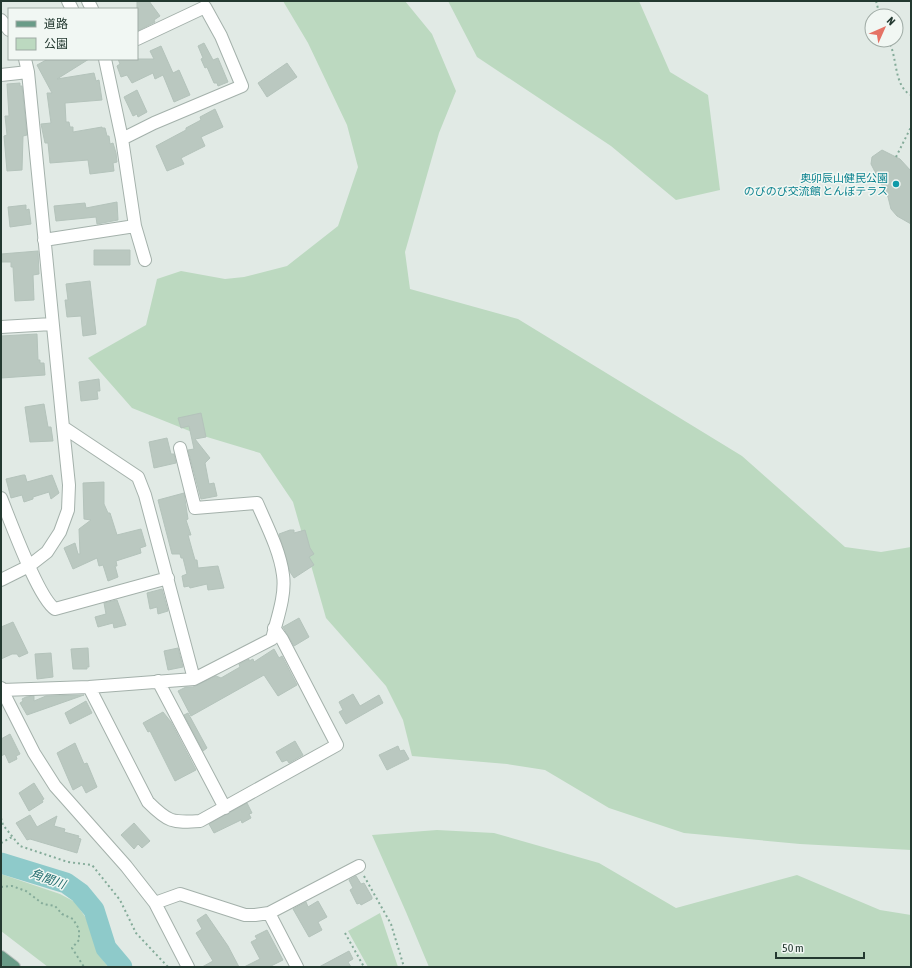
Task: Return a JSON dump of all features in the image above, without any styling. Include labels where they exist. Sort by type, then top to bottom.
[{"type":"main road","points":[[1,957],[14,967]]},
{"type":"street","points":[[122,139],[154,123],[242,86],[221,36],[205,7],[138,39]]},
{"type":"street","points":[[1,20],[8,29]]},
{"type":"street","points":[[1,580],[29,566],[47,552],[60,532],[68,510],[69,485],[28,72],[25,60]]},
{"type":"street","points":[[105,60],[122,139],[135,226],[145,260]]},
{"type":"street","points":[[1,75],[28,72]]},
{"type":"street","points":[[44,240],[135,226]]},
{"type":"street","points":[[1,327],[52,324]]},
{"type":"street","points":[[63,427],[138,477],[145,495],[194,679]]},
{"type":"street","points":[[180,448],[195,508],[257,503],[273,540],[283,576],[283,593],[272,638],[194,679],[89,687],[2,689],[34,753],[55,786],[126,866],[155,903],[188,967]]},
{"type":"street","points":[[2,504],[48,605],[55,609],[168,578]]},
{"type":"street","points":[[89,687],[148,802],[163,817],[180,823],[200,821],[337,745],[282,639],[274,628]]},
{"type":"street","points":[[158,681],[225,808]]},
{"type":"street","points":[[155,903],[180,894],[245,915],[269,913],[359,866]]},
{"type":"street","points":[[269,913],[297,967]]},
{"type":"path","points":[[892,48],[901,87],[911,95]]},
{"type":"path","points":[[896,157],[911,127]]},
{"type":"path","points":[[1,818],[3,825],[20,846],[68,862],[92,865],[120,900],[136,933],[168,967]]},
{"type":"path","points":[[1,843],[12,837]]},
{"type":"path","points":[[359,866],[392,924],[404,967]]},
{"type":"path","points":[[1,887],[12,886],[26,891],[43,904],[55,906],[62,914],[73,919],[79,930],[79,940],[72,948],[84,967]]},
{"type":"path","points":[[345,933],[364,967]]},
{"type":"green space","points":[[283,1],[405,1],[432,34],[456,91],[439,133],[405,252],[410,289],[518,319],[742,456],[845,547],[881,552],[911,547],[911,850],[800,844],[684,833],[609,808],[545,770],[507,764],[412,756],[403,720],[386,686],[326,618],[293,502],[260,453],[197,434],[132,408],[88,358],[146,325],[157,279],[181,271],[225,279],[244,277],[287,266],[338,226],[358,167],[347,125],[308,43]]},
{"type":"green space","points":[[448,1],[639,1],[670,72],[708,95],[720,190],[676,200],[611,146],[477,57]]},
{"type":"green space","points":[[437,830],[494,833],[599,863],[676,908],[797,875],[880,910],[911,915],[911,967],[429,967],[372,835]]},
{"type":"green space","points":[[1,874],[60,894],[75,902],[86,918],[99,955],[108,967],[48,967],[1,931]]},
{"type":"green space","points":[[380,913],[398,967],[368,967],[348,931]]},
{"type":"building","points":[[137,1],[149,1],[160,16],[154,20],[155,22],[138,30]]},
{"type":"building","points":[[204,43],[213,60],[218,58],[228,82],[218,86],[217,83],[214,83],[207,67],[205,68],[201,59],[203,58],[198,46]]},
{"type":"building","points":[[161,46],[173,73],[179,70],[190,95],[174,102],[163,75],[155,79],[153,73],[132,83],[127,75],[121,77],[117,66],[120,64],[118,60],[154,59],[150,51]]},
{"type":"building","points":[[46,60],[87,60],[57,79],[94,73],[96,81],[99,80],[102,100],[65,103],[66,122],[69,122],[70,127],[73,127],[73,132],[102,127],[105,128],[107,136],[109,136],[110,144],[113,143],[116,153],[117,162],[113,163],[114,171],[90,174],[88,160],[50,163],[48,143],[45,143],[41,124],[51,123],[47,93],[52,93],[37,65]]},
{"type":"building","points":[[287,63],[297,77],[267,97],[258,83]]},
{"type":"building","points":[[20,83],[20,86],[22,86],[27,135],[23,136],[22,170],[7,171],[4,136],[7,135],[5,116],[9,116],[7,84]]},
{"type":"building","points":[[137,90],[147,112],[138,117],[137,114],[133,116],[124,97]]},
{"type":"building","points":[[215,109],[223,127],[201,137],[205,146],[181,158],[184,164],[167,171],[156,146],[186,130],[186,128],[201,120],[200,117]]},
{"type":"building","name":"奥卯辰山健民公園 のびのび交流館 とんぼテラス","points":[[882,150],[900,159],[911,171],[911,224],[897,216],[891,209],[888,197],[871,164],[872,157]]},
{"type":"building","points":[[117,202],[118,220],[97,224],[96,217],[56,221],[54,206],[85,203],[86,208]]},
{"type":"building","points":[[26,205],[26,210],[29,209],[31,224],[10,227],[8,207]]},
{"type":"building","points":[[94,250],[130,250],[130,265],[94,265]]},
{"type":"building","points":[[38,251],[39,274],[33,275],[34,300],[15,301],[13,267],[11,267],[11,262],[1,262],[1,254]]},
{"type":"building","points":[[90,281],[96,334],[83,336],[81,316],[67,317],[65,300],[68,300],[66,284]]},
{"type":"building","points":[[37,334],[38,360],[40,360],[40,363],[44,363],[45,375],[1,378],[1,336]]},
{"type":"building","points":[[99,379],[100,391],[97,391],[98,399],[81,401],[79,382]]},
{"type":"building","points":[[44,404],[48,427],[51,427],[53,441],[30,442],[25,407]]},
{"type":"building","points":[[201,413],[206,437],[195,439],[210,458],[205,463],[209,484],[214,483],[217,496],[201,499],[188,450],[194,449],[189,426],[181,428],[178,418]]},
{"type":"building","points":[[167,438],[171,454],[174,454],[176,463],[154,468],[149,442]]},
{"type":"building","points":[[25,475],[27,482],[52,475],[59,493],[51,499],[49,492],[33,497],[33,499],[24,502],[22,495],[11,498],[6,479]]},
{"type":"building","points":[[104,482],[104,504],[108,513],[110,513],[117,535],[141,529],[146,546],[140,548],[141,553],[116,561],[117,566],[115,566],[118,577],[108,581],[103,565],[99,566],[97,558],[73,569],[64,548],[75,543],[78,554],[80,554],[79,529],[91,520],[84,519],[83,483]]},
{"type":"building","points":[[184,493],[188,519],[186,520],[191,535],[188,535],[195,560],[197,560],[198,568],[218,566],[224,588],[208,590],[207,584],[190,588],[189,586],[184,587],[182,576],[187,574],[183,558],[181,558],[180,554],[172,554],[158,500]]},
{"type":"building","points":[[294,530],[294,533],[305,530],[310,548],[314,554],[309,557],[314,565],[294,578],[290,572],[279,534]]},
{"type":"building","points":[[162,589],[168,611],[158,614],[157,607],[150,609],[147,593]]},
{"type":"building","points":[[117,600],[126,625],[114,628],[113,623],[98,627],[95,617],[106,614],[104,603]]},
{"type":"building","points":[[299,618],[309,637],[294,646],[283,627]]},
{"type":"building","points":[[13,622],[28,653],[19,657],[17,654],[12,654],[1,659],[1,627]]},
{"type":"building","points":[[88,648],[89,667],[87,667],[87,669],[73,669],[71,649]]},
{"type":"building","points":[[178,648],[183,667],[168,670],[164,651]]},
{"type":"building","points":[[274,649],[279,658],[282,656],[297,685],[278,696],[264,675],[191,716],[178,691],[186,687],[193,687],[216,676],[221,678],[240,667],[239,664],[249,659],[249,661],[253,659],[254,662]]},
{"type":"building","points":[[51,653],[53,677],[37,679],[35,654]]},
{"type":"building","points":[[353,694],[360,706],[379,695],[383,703],[346,724],[339,712],[343,710],[339,702]]},
{"type":"building","points":[[84,695],[27,715],[20,703],[23,701],[22,699],[26,697],[34,696],[34,701],[46,696]]},
{"type":"building","points":[[86,701],[92,713],[70,724],[65,713]]},
{"type":"building","points":[[163,712],[171,722],[196,770],[175,781],[150,731],[148,732],[143,723]]},
{"type":"building","points":[[188,713],[207,748],[203,751],[184,715]]},
{"type":"building","points":[[10,734],[20,754],[16,756],[17,759],[9,763],[5,754],[1,756],[1,739]]},
{"type":"building","points":[[295,741],[303,755],[289,763],[287,760],[282,762],[276,752]]},
{"type":"building","points":[[75,743],[84,764],[87,763],[97,787],[86,793],[82,785],[73,790],[57,753]]},
{"type":"building","points":[[398,746],[400,751],[404,750],[409,759],[387,770],[379,755]]},
{"type":"building","points":[[34,783],[44,799],[42,800],[43,802],[29,811],[19,793]]},
{"type":"building","points":[[247,803],[252,813],[249,814],[251,818],[242,823],[241,820],[214,833],[209,824]]},
{"type":"building","points":[[30,815],[37,827],[57,816],[54,826],[65,829],[64,832],[79,836],[78,838],[81,839],[77,853],[30,839],[27,840],[16,823]]},
{"type":"building","points":[[134,823],[150,841],[142,848],[138,844],[134,849],[121,835]]},
{"type":"building","points":[[356,876],[361,884],[364,883],[372,897],[372,899],[361,905],[360,903],[357,904],[350,890],[353,888],[349,880]]},
{"type":"building","points":[[318,901],[327,917],[318,922],[322,930],[309,937],[293,909],[306,902],[308,907]]},
{"type":"building","points":[[206,914],[228,946],[239,967],[202,967],[213,961],[196,933],[202,929],[197,920]]},
{"type":"building","points":[[267,930],[283,960],[269,967],[244,967],[260,959],[251,942],[257,939],[255,936]]},
{"type":"building","points":[[349,951],[353,959],[348,962],[351,967],[319,967]]},
{"type":"waterway","name":"角間川","points":[[1,863],[66,883],[80,893],[94,910],[106,948],[122,967]]},
{"type":"place","name":"奥卯辰山健民公園 のびのび交流館 とんぼテラス","points":[[896,184]]}]
